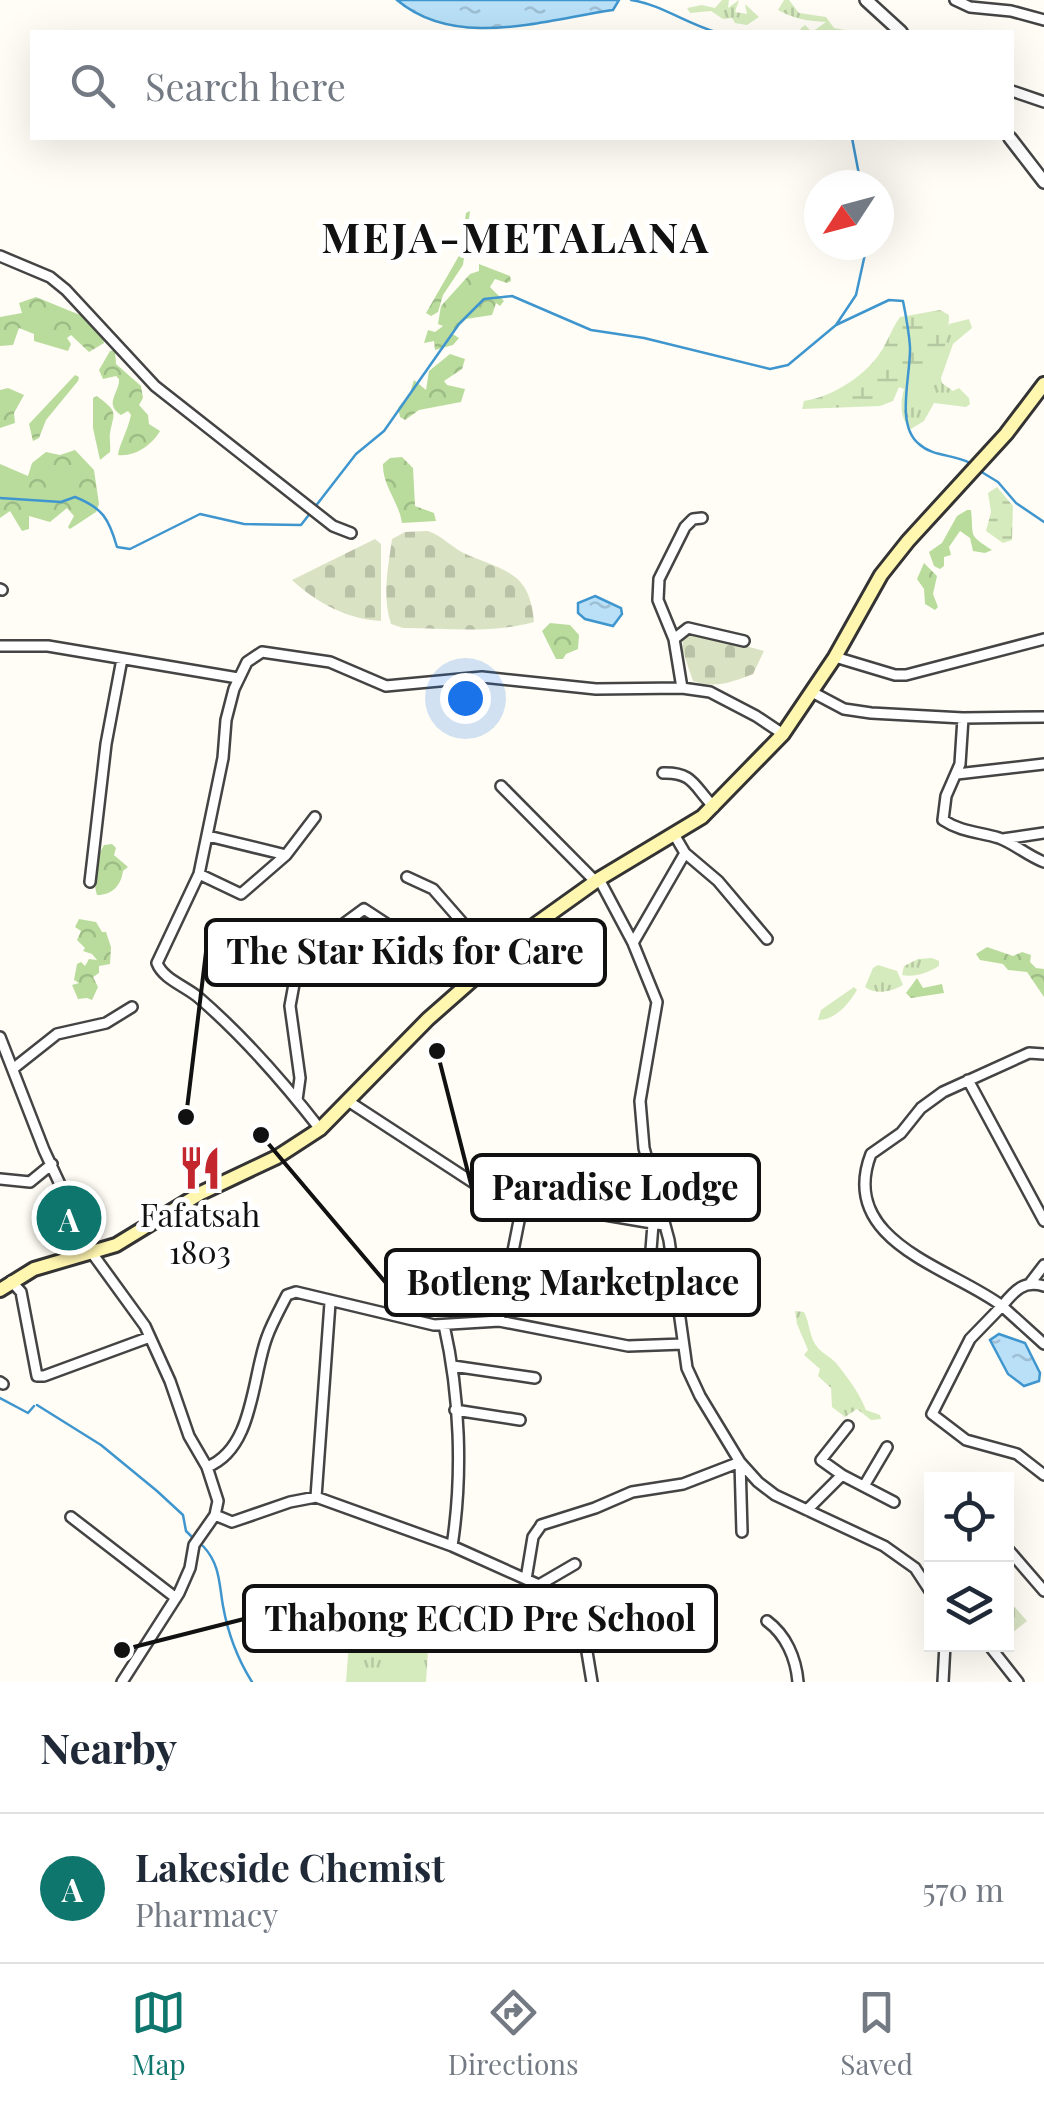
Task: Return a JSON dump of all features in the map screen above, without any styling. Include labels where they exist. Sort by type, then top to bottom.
[{"type":"main road","points":[[5,1285],[34,1270],[92,1253],[148,1227],[200,1193],[277,1157],[320,1128],[428,1019],[536,924],[597,880],[676,836],[714,807],[782,734],[908,540],[969,476],[1044,384]]},
{"type":"street","points":[[866,0],[899,30]]},
{"type":"street","points":[[955,0],[970,8],[1011,11],[1044,20]]},
{"type":"street","points":[[1014,92],[1044,102]]},
{"type":"street","points":[[1012,140],[1044,182]]},
{"type":"street","points":[[0,256],[50,277],[155,386],[333,526],[351,533]]},
{"type":"street","points":[[682,688],[674,640],[659,603],[658,580],[685,526],[702,518]]},
{"type":"street","points":[[674,640],[688,628],[744,641]]},
{"type":"street","points":[[835,656],[906,675],[1044,640]]},
{"type":"street","points":[[0,646],[48,646],[238,678]]},
{"type":"street","points":[[320,1128],[197,996],[158,968],[157,962],[198,874],[224,758],[226,720],[246,662],[262,652],[330,662],[386,686],[482,677],[596,688],[682,688],[710,692],[782,734]]},
{"type":"street","points":[[90,882],[106,744],[122,659]]},
{"type":"street","points":[[812,692],[858,711],[963,718],[1044,717]]},
{"type":"street","points":[[963,718],[957,774],[946,796],[943,820],[958,829],[1003,839],[1044,833]]},
{"type":"street","points":[[957,774],[1044,764]]},
{"type":"street","points":[[663,774],[681,772],[714,807]]},
{"type":"street","points":[[501,786],[597,880],[633,942],[657,1002],[640,1101],[658,1224],[648,1289]]},
{"type":"street","points":[[198,874],[240,894],[286,854],[314,817]]},
{"type":"street","points":[[208,836],[286,854]]},
{"type":"street","points":[[676,836],[685,853],[718,882],[767,938]]},
{"type":"street","points":[[1003,839],[1044,862]]},
{"type":"street","points":[[633,942],[685,853]]},
{"type":"street","points":[[407,877],[433,888],[496,961]]},
{"type":"street","points":[[297,1100],[300,1078],[290,1006],[296,973],[315,945],[364,909],[390,926]]},
{"type":"street","points":[[14,1068],[57,1034],[106,1022],[132,1007]]},
{"type":"street","points":[[0,1037],[92,1253],[133,1305],[150,1337],[189,1436],[207,1466],[218,1501],[215,1515],[194,1545],[190,1568],[176,1598],[122,1682]]},
{"type":"street","points":[[1044,1054],[1029,1053],[943,1092],[921,1108],[902,1133],[871,1154],[866,1172],[867,1202],[885,1231],[919,1260],[985,1293],[1044,1344]]},
{"type":"street","points":[[968,1080],[1044,1221]]},
{"type":"street","points":[[348,1101],[478,1186],[523,1201],[658,1224],[669,1240],[687,1368],[740,1462],[775,1496],[856,1531],[899,1556],[924,1581]]},
{"type":"street","points":[[0,1179],[30,1182],[52,1164]]},
{"type":"street","points":[[500,1321],[523,1201]]},
{"type":"street","points":[[1044,1265],[970,1339],[932,1414],[966,1440],[1017,1454],[1044,1475]]},
{"type":"street","points":[[1030,1282],[1044,1286]]},
{"type":"street","points":[[5,1285],[21,1292],[37,1376],[150,1337]]},
{"type":"street","points":[[207,1466],[228,1449],[247,1421],[266,1337],[287,1295],[296,1292],[444,1325],[500,1321],[628,1346],[683,1344]]},
{"type":"street","points":[[316,1497],[330,1302]]},
{"type":"street","points":[[444,1325],[453,1366],[455,1410],[456,1513],[452,1546]]},
{"type":"street","points":[[453,1366],[535,1378]]},
{"type":"street","points":[[455,1410],[520,1420]]},
{"type":"street","points":[[848,1426],[821,1460],[894,1502]]},
{"type":"street","points":[[864,1486],[887,1447]]},
{"type":"street","points":[[526,1578],[533,1537],[540,1526],[632,1492],[682,1484],[740,1462]]},
{"type":"street","points":[[740,1462],[742,1532]]},
{"type":"street","points":[[807,1510],[842,1474]]},
{"type":"street","points":[[215,1515],[232,1522],[316,1497],[452,1546],[526,1578],[539,1584],[570,1614],[586,1646],[592,1682]]},
{"type":"street","points":[[71,1517],[176,1598]]},
{"type":"street","points":[[1014,1556],[1044,1591]]},
{"type":"street","points":[[539,1584],[575,1564]]},
{"type":"street","points":[[767,1621],[780,1631],[793,1657],[798,1682]]},
{"type":"street","points":[[943,1682],[944,1652]]},
{"type":"street","points":[[994,1652],[1018,1682]]},
{"type":"green space","points":[[722,0],[729,0],[728,8],[739,0],[735,12],[747,14],[745,4],[759,17],[747,25],[735,23],[732,18],[723,19],[711,11],[690,13],[687,8],[715,8]]},
{"type":"green space","points":[[784,0],[789,0],[799,13],[826,17],[834,28],[845,30],[815,30],[826,22],[801,19],[778,10]]},
{"type":"green space","points":[[470,211],[463,265],[443,295],[438,312],[431,316],[426,313],[460,254],[466,213]]},
{"type":"green space","points":[[479,264],[510,276],[511,281],[495,279],[490,287],[504,301],[500,306],[496,303],[492,315],[466,319],[451,333],[459,338],[453,345],[435,350],[434,341],[424,343],[428,330],[435,332],[443,326],[438,324],[441,306],[470,274],[479,271]]},
{"type":"green space","points":[[36,297],[85,317],[104,343],[89,352],[71,335],[67,338],[71,344],[68,351],[34,341],[34,334],[19,328],[13,345],[0,346],[0,317],[22,313],[19,303]]},
{"type":"green space","points":[[940,310],[949,315],[946,340],[937,366],[925,380],[904,389],[899,387],[893,401],[880,406],[802,409],[804,401],[836,390],[865,370],[880,353],[900,317]]},
{"type":"green space","points":[[969,319],[972,328],[953,344],[941,378],[953,391],[959,388],[970,404],[966,407],[934,403],[924,421],[911,429],[902,411],[904,389],[934,369],[949,324]]},
{"type":"green space","points":[[115,350],[116,364],[141,386],[143,398],[139,405],[148,415],[149,424],[160,431],[142,449],[124,455],[118,455],[131,415],[128,411],[121,415],[113,407],[119,379],[103,379],[99,370],[110,351]]},
{"type":"green space","points":[[450,354],[465,359],[462,369],[444,381],[465,389],[461,402],[419,410],[405,420],[400,417],[398,408],[414,380],[426,390],[429,371]]},
{"type":"green space","points":[[75,375],[78,381],[33,441],[29,424]]},
{"type":"green space","points":[[8,388],[24,395],[14,413],[15,423],[0,428],[0,390]]},
{"type":"green space","points":[[97,396],[112,409],[113,416],[110,452],[100,460],[93,428],[93,398]]},
{"type":"green space","points":[[75,450],[94,470],[99,504],[96,512],[70,529],[74,516],[67,508],[50,522],[29,516],[29,529],[22,531],[10,511],[0,518],[0,464],[28,476],[32,463],[46,452],[60,455]]},
{"type":"green space","points":[[402,457],[413,468],[415,506],[434,513],[436,521],[402,523],[383,464],[390,458]]},
{"type":"green space","points":[[997,487],[1013,506],[1012,540],[1003,543],[986,531],[991,512],[988,493]]},
{"type":"green space","points":[[971,510],[975,537],[992,550],[973,551],[970,538],[960,531],[949,547],[951,555],[944,557],[944,566],[934,566],[929,552],[942,543],[957,516]]},
{"type":"green space","points":[[428,531],[514,576],[528,593],[534,622],[468,630],[403,628],[391,624],[386,592],[392,539],[405,532]]},
{"type":"green space","points":[[375,539],[381,544],[381,621],[333,608],[292,580]]},
{"type":"green space","points":[[924,563],[937,576],[935,610],[925,604],[924,589],[917,579]]},
{"type":"green space","points":[[550,623],[570,625],[579,635],[578,649],[563,659],[556,659],[542,631]]},
{"type":"green space","points":[[691,634],[764,651],[753,674],[723,684],[701,683],[693,681],[682,649],[683,639]]},
{"type":"green space","points":[[104,845],[116,848],[114,855],[128,867],[115,888],[97,895],[96,864]]},
{"type":"green space","points":[[79,919],[96,922],[106,932],[111,947],[110,964],[99,966],[99,973],[93,977],[98,987],[92,1000],[78,999],[72,985],[79,983],[74,980],[77,964],[85,966],[89,959],[97,960],[83,951],[85,948],[77,940],[81,931],[75,927]]},
{"type":"green space","points":[[987,947],[1013,956],[1022,952],[1031,955],[1030,962],[1044,969],[1044,997],[1027,972],[980,960],[976,954]]},
{"type":"green space","points":[[932,958],[939,961],[939,966],[922,974],[902,975],[904,966]]},
{"type":"green space","points":[[878,965],[897,971],[903,985],[884,992],[865,987]]},
{"type":"green space","points":[[917,978],[923,988],[942,984],[944,993],[911,998],[906,993]]},
{"type":"green space","points":[[854,987],[857,990],[840,1011],[818,1020],[821,1010]]},
{"type":"green space","points":[[795,1311],[804,1312],[815,1344],[845,1374],[866,1410],[881,1419],[871,1420],[857,1409],[845,1417],[832,1407],[831,1388],[818,1376],[820,1369],[804,1355],[808,1350]]},
{"type":"green space","points":[[1014,1606],[1027,1621],[1014,1631]]},
{"type":"green space","points":[[350,1630],[429,1636],[426,1682],[346,1682]]},
{"type":"water","points":[[397,0],[619,0],[613,10],[501,28],[473,28],[420,15]]},
{"type":"water","points":[[595,596],[621,608],[622,614],[613,626],[585,619],[578,613],[578,603]]},
{"type":"water","points":[[999,1334],[1025,1343],[1040,1373],[1039,1381],[1024,1386],[1008,1374],[990,1340]]},
{"type":"waterway","points":[[631,0],[711,30]]},
{"type":"waterway","points":[[852,140],[858,170]]},
{"type":"waterway","points":[[836,325],[856,295],[864,260]]},
{"type":"waterway","points":[[0,498],[61,502],[75,497],[104,516],[117,547],[130,549],[200,514],[244,524],[301,525],[356,454],[384,431],[459,324],[484,299],[512,296],[591,330],[644,338],[770,369],[788,365],[836,325],[889,300],[903,301],[910,347],[906,412],[912,436],[931,451],[970,463]]},
{"type":"waterway","points":[[980,471],[1044,522]]},
{"type":"waterway","points":[[0,1398],[28,1413],[34,1406]]},
{"type":"waterway","points":[[37,1405],[101,1445],[157,1491],[183,1515],[186,1531],[193,1538]]},
{"type":"waterway","points":[[203,1546],[216,1567],[230,1636],[252,1682]]},
{"type":"place","name":"Paradise Lodge","points":[[437,1051]]},
{"type":"place","name":"The Star Kids for Care","points":[[186,1117]]},
{"type":"place","name":"Botleng Marketplace","points":[[261,1135]]},
{"type":"place","name":"Fafatsah 1803","points":[[200,1168]]},
{"type":"place","name":"Lakeside Chemist","points":[[69,1218]]},
{"type":"place","name":"Thabong ECCD Pre School","points":[[122,1650]]},
{"type":"district","name":"MEJA-METALANA","points":[[516,238]]}]
